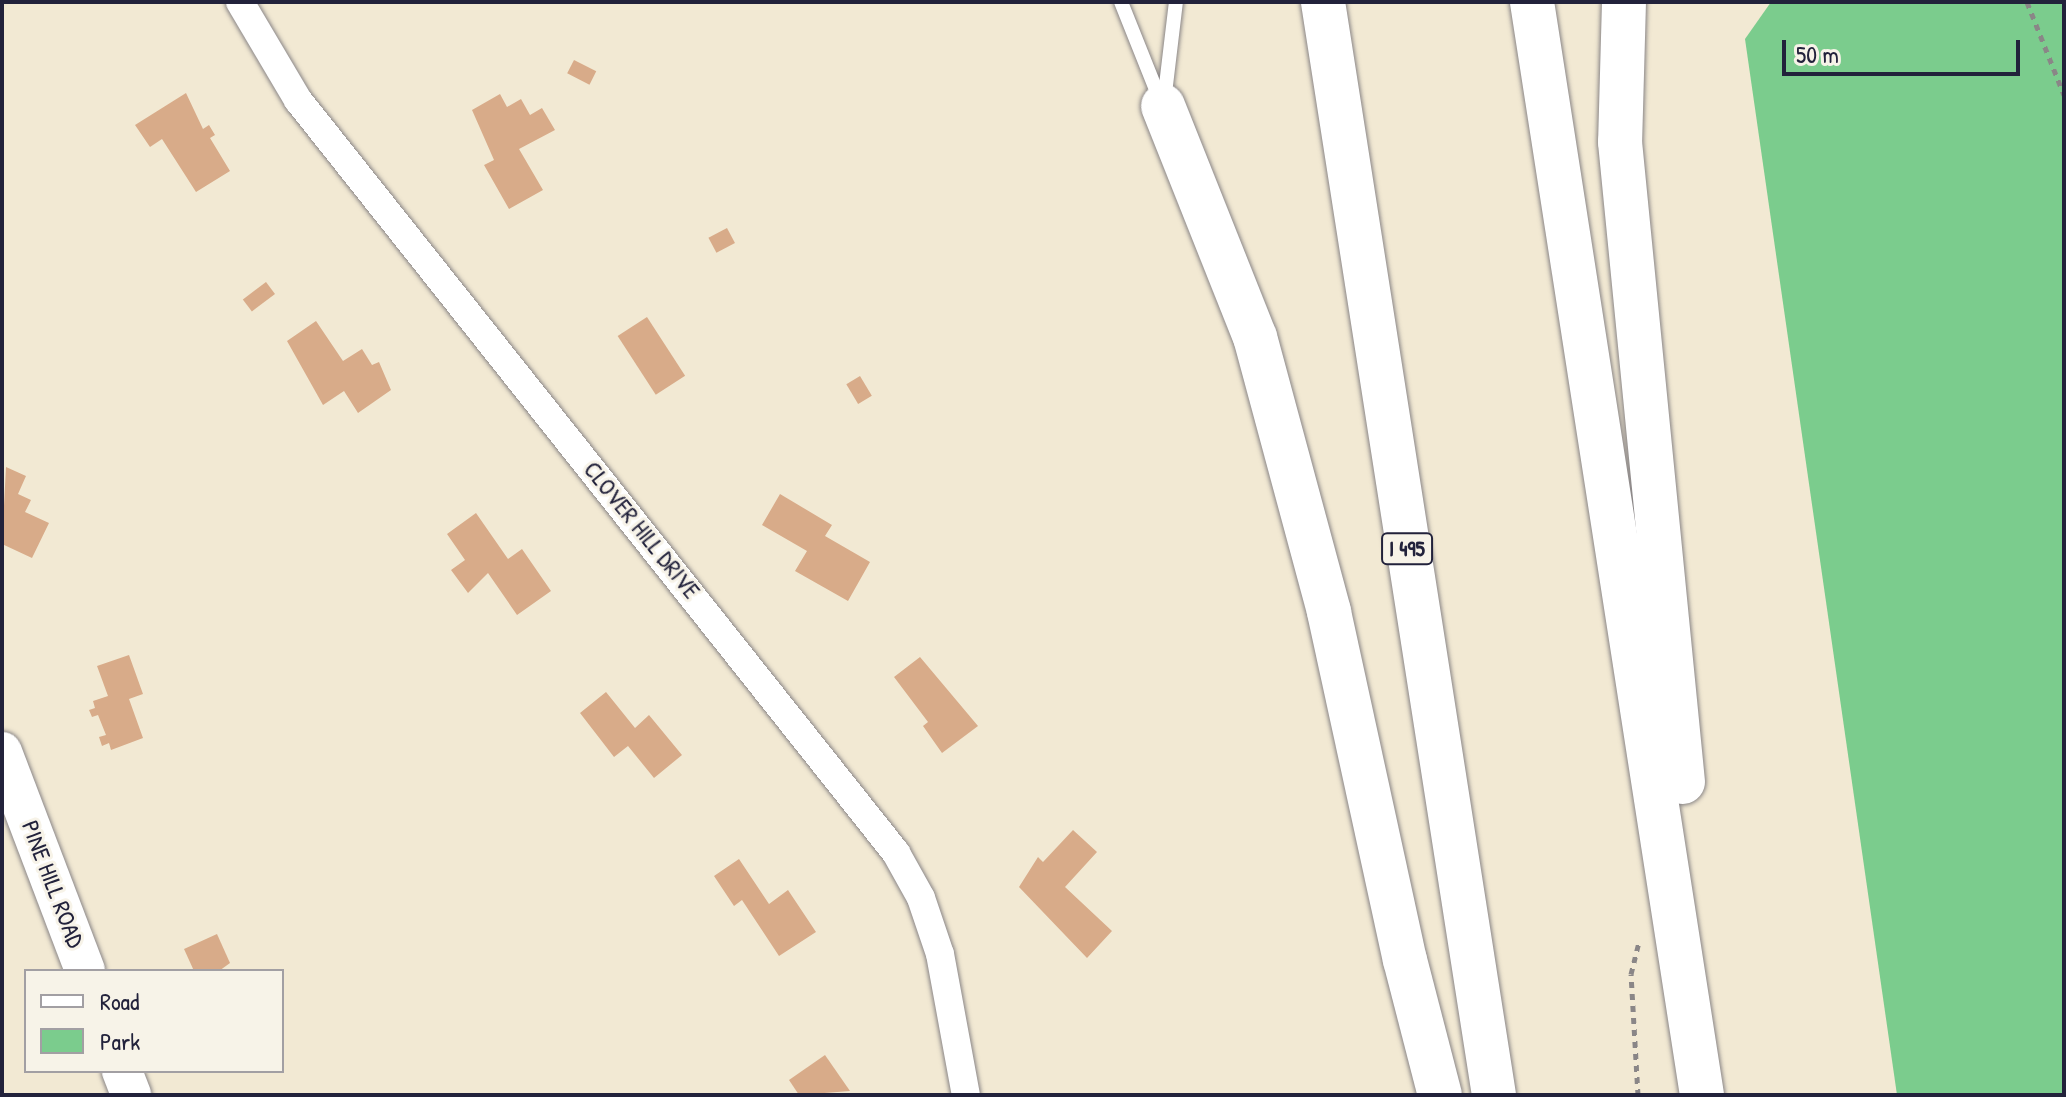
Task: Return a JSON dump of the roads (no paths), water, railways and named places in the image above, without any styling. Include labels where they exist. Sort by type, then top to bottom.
[{"type":"highway","name":"I 495","points":[[1323,2],[1494,1095]]},
{"type":"highway","points":[[1532,2],[1702,1095]]},
{"type":"highway","points":[[1624,2],[1620,142],[1711,1095]]},
{"type":"highway","points":[[1163,106],[1255,337],[1329,612],[1405,960],[1440,1095]]},
{"type":"street","name":"CLOVER HILL DRIVE","points":[[240,2],[298,100],[896,853],[921,898],[940,954],[966,1095]]},
{"type":"street","name":"PINE HILL ROAD","points":[[2,752],[84,969]]},
{"type":"street","points":[[123,1073],[131,1095]]},
{"type":"lane","points":[[1121,2],[1163,106]]},
{"type":"lane","points":[[1163,106],[1176,2]]}]
